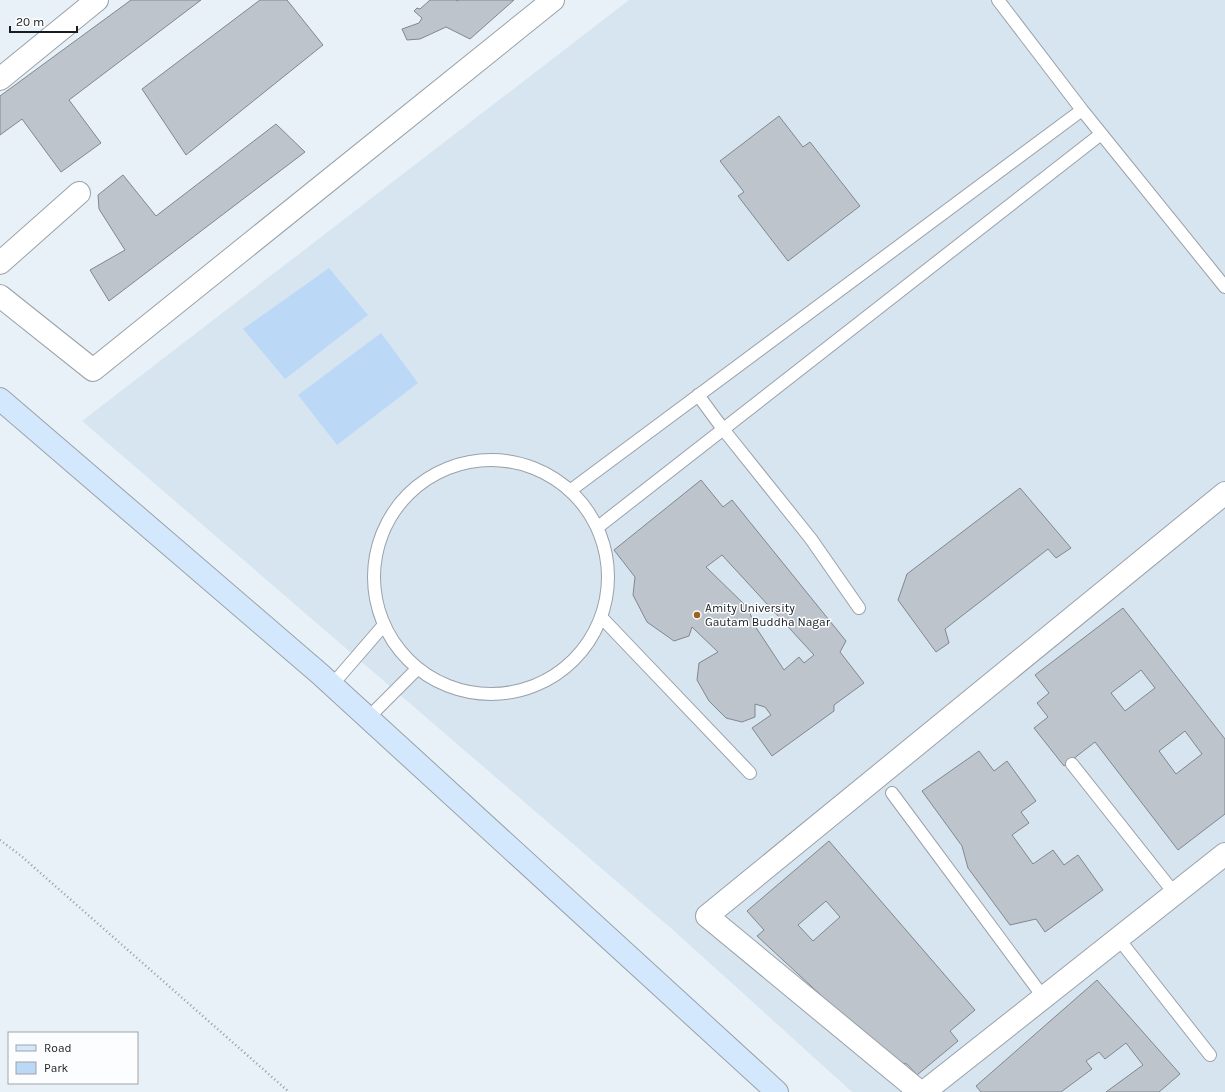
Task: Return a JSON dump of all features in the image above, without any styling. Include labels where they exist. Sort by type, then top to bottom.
[{"type":"street","points":[[0,79],[97,0]]},
{"type":"street","points":[[0,296],[93,370],[553,0]]},
{"type":"street","points":[[0,263],[78,193]]},
{"type":"street","points":[[0,399],[332,685],[777,1092]]},
{"type":"street","points":[[920,1092],[707,916],[1225,493]]},
{"type":"street","points":[[924,1092],[1225,854]]},
{"type":"lane","points":[[998,0],[1082,110],[1225,287]]},
{"type":"lane","points":[[571,490],[1082,110]]},
{"type":"lane","points":[[598,527],[1101,134]]},
{"type":"lane","points":[[698,395],[811,540],[858,608]]},
{"type":"lane","points":[[486,458],[532,466],[571,490],[598,527],[609,572],[602,618],[577,657],[540,684],[495,695],[449,687],[417,669],[383,626],[372,581],[379,535],[404,496],[441,469],[486,458]]},
{"type":"lane","points":[[602,618],[750,773]]},
{"type":"lane","points":[[332,685],[383,626]]},
{"type":"lane","points":[[368,718],[417,669]]},
{"type":"lane","points":[[1072,764],[1175,894]]},
{"type":"lane","points":[[892,793],[1044,998]]},
{"type":"lane","points":[[1118,938],[1210,1055]]},
{"type":"path","points":[[0,840],[20,855],[289,1092]]},
{"type":"shaded area","points":[[629,0],[1225,0],[1225,1092],[852,1092],[673,930],[82,421]]},
{"type":"green space","points":[[329,268],[368,315],[285,379],[243,329]]},
{"type":"green space","points":[[381,333],[418,383],[337,445],[298,395]]},
{"type":"building","points":[[131,0],[201,0],[69,100],[101,143],[61,172],[22,119],[0,135],[0,96]]},
{"type":"building","points":[[260,0],[287,0],[323,45],[186,155],[142,89]]},
{"type":"building","points":[[430,0],[514,0],[470,39],[446,27],[420,39],[407,40],[402,29],[419,23],[422,18],[414,11],[417,8],[420,9]]},
{"type":"building","points":[[779,116],[803,147],[810,142],[860,206],[788,261],[738,196],[744,192],[720,161]]},
{"type":"building","points":[[276,124],[305,152],[109,301],[90,270],[125,250],[99,209],[98,195],[123,175],[156,216]]},
{"type":"building","name":"Amity University Gautam Buddha Nagar","points":[[701,480],[723,507],[732,500],[846,641],[840,652],[864,683],[834,705],[834,711],[772,756],[752,728],[771,715],[765,707],[755,704],[755,717],[742,722],[726,718],[709,701],[697,680],[699,663],[718,652],[692,627],[689,636],[674,641],[647,622],[633,595],[635,577],[614,550]],"holes":[[[722,555],[814,655],[804,663],[799,657],[784,670],[755,626],[748,608],[706,567]]]},
{"type":"building","points":[[1020,488],[1071,548],[1056,558],[1048,549],[945,629],[949,643],[936,652],[898,600],[907,574]]},
{"type":"building","points":[[1123,608],[1225,739],[1225,814],[1178,850],[1095,742],[1064,766],[1034,728],[1048,717],[1037,703],[1049,693],[1035,675]],"holes":[[[1141,670],[1155,688],[1125,711],[1111,693]],[[1185,731],[1202,754],[1176,774],[1159,751]]]},
{"type":"building","points":[[979,751],[994,771],[1007,761],[1036,801],[1021,812],[1029,823],[1012,835],[1033,864],[1053,850],[1064,865],[1078,855],[1103,890],[1045,932],[1036,919],[1010,925],[968,868],[962,846],[922,791]]},
{"type":"building","points":[[829,841],[975,1010],[950,1031],[958,1041],[917,1075],[907,1064],[892,1061],[757,936],[764,930],[747,911]],"holes":[[[826,901],[840,917],[813,941],[798,925]]]},
{"type":"building","points":[[1097,980],[1180,1074],[1159,1092],[1106,1092],[1143,1065],[1126,1043],[1105,1059],[1099,1052],[1086,1061],[1092,1069],[1061,1092],[981,1092],[976,1086]]},
{"type":"place","name":"Amity University Gautam Buddha Nagar","points":[[697,615]]}]
